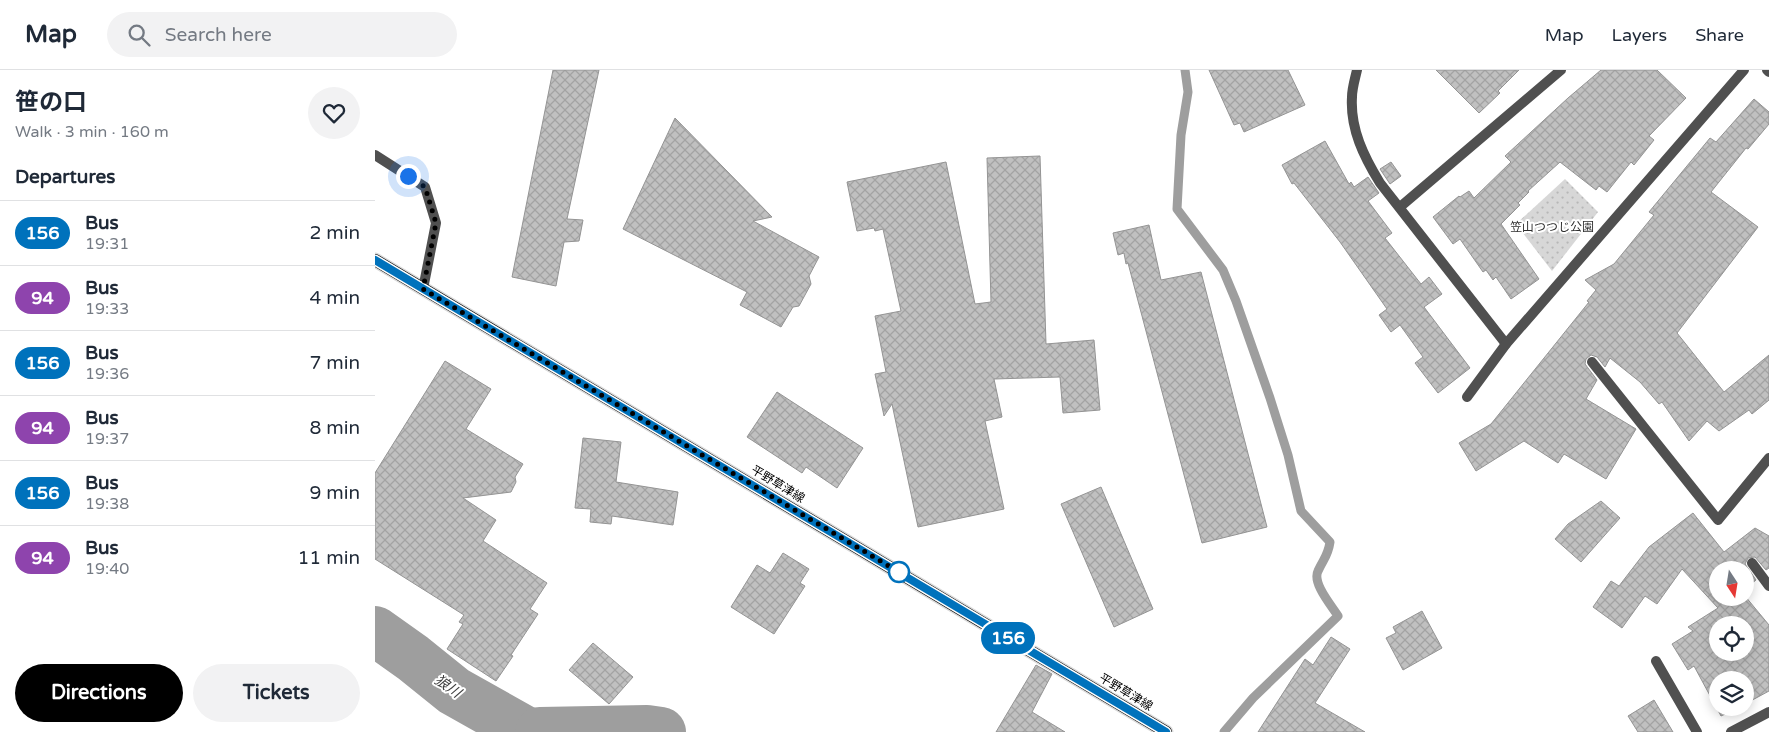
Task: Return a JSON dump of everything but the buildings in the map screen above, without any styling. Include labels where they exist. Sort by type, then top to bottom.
[{"type":"main road","name":"平野草津線","points":[[375,260],[1166,732]]},
{"type":"street","points":[[1357,70],[1351,97],[1353,124],[1365,158],[1380,183],[1506,344]]},
{"type":"street","points":[[1400,207],[1561,70]]},
{"type":"street","points":[[1467,397],[1506,344],[1744,70]]},
{"type":"street","points":[[375,155],[425,187],[436,223],[423,289]]},
{"type":"street","points":[[1592,362],[1718,520],[1769,458]]},
{"type":"street","points":[[1754,566],[1769,586]]},
{"type":"street","points":[[1656,661],[1697,732]]},
{"type":"street","points":[[1731,732],[1769,712]]},
{"type":"green space","name":"笠山つつじ公園","points":[[1565,179],[1598,212],[1552,271],[1516,224]]},
{"type":"waterway","points":[[1185,70],[1188,92],[1181,135],[1177,209],[1223,270],[1236,301],[1288,455],[1301,511],[1330,542],[1317,576],[1323,594],[1338,616],[1253,698],[1224,732]]},
{"type":"waterway","name":"狼川","points":[[375,631],[454,691],[527,732]]},
{"type":"waterway","name":"狼川","points":[[540,732],[647,730],[661,732]]},
{"type":"bus line","name":"156","points":[[375,260],[1166,732]]},
{"type":"route","points":[[408,176],[425,187],[436,223],[423,289],[899,572]]}]
